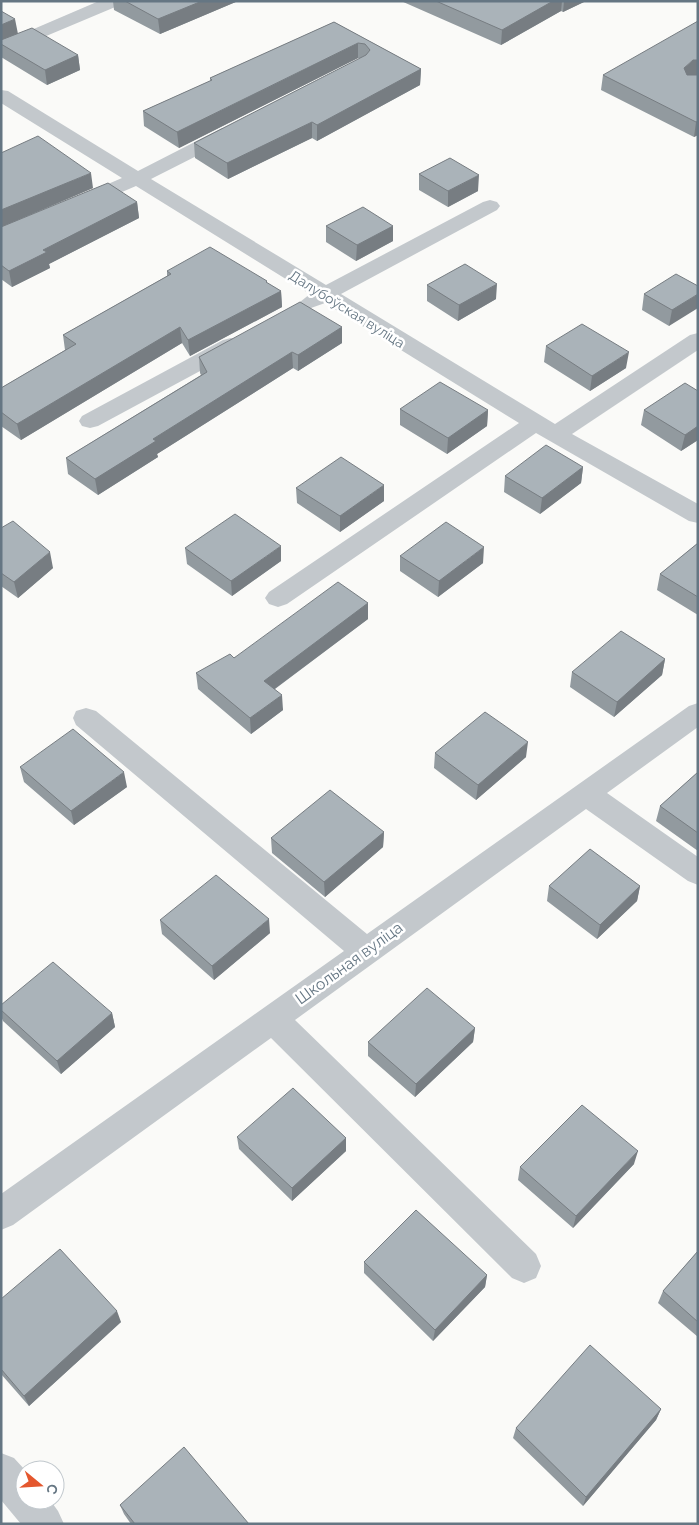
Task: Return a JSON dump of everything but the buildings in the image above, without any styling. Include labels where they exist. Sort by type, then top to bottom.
[{"type":"street","points":[[1,50],[114,1]]},
{"type":"street","name":"Далубоўская вуліца","points":[[1,95],[535,423],[698,515]]},
{"type":"street","points":[[65,209],[138,178],[244,124]]},
{"type":"street","points":[[290,313],[490,206]]},
{"type":"street","points":[[90,421],[248,336]]},
{"type":"street","points":[[556,434],[698,340]]},
{"type":"street","points":[[278,598],[535,423]]},
{"type":"street","name":"Школьная вуліца","points":[[1,1214],[698,713]]},
{"type":"street","points":[[86,718],[366,951]]},
{"type":"street","points":[[585,793],[698,873]]},
{"type":"street","points":[[272,1018],[524,1266]]},
{"type":"street","points":[[1,1471],[15,1488]]},
{"type":"street","points":[[33,1510],[45,1524]]}]
